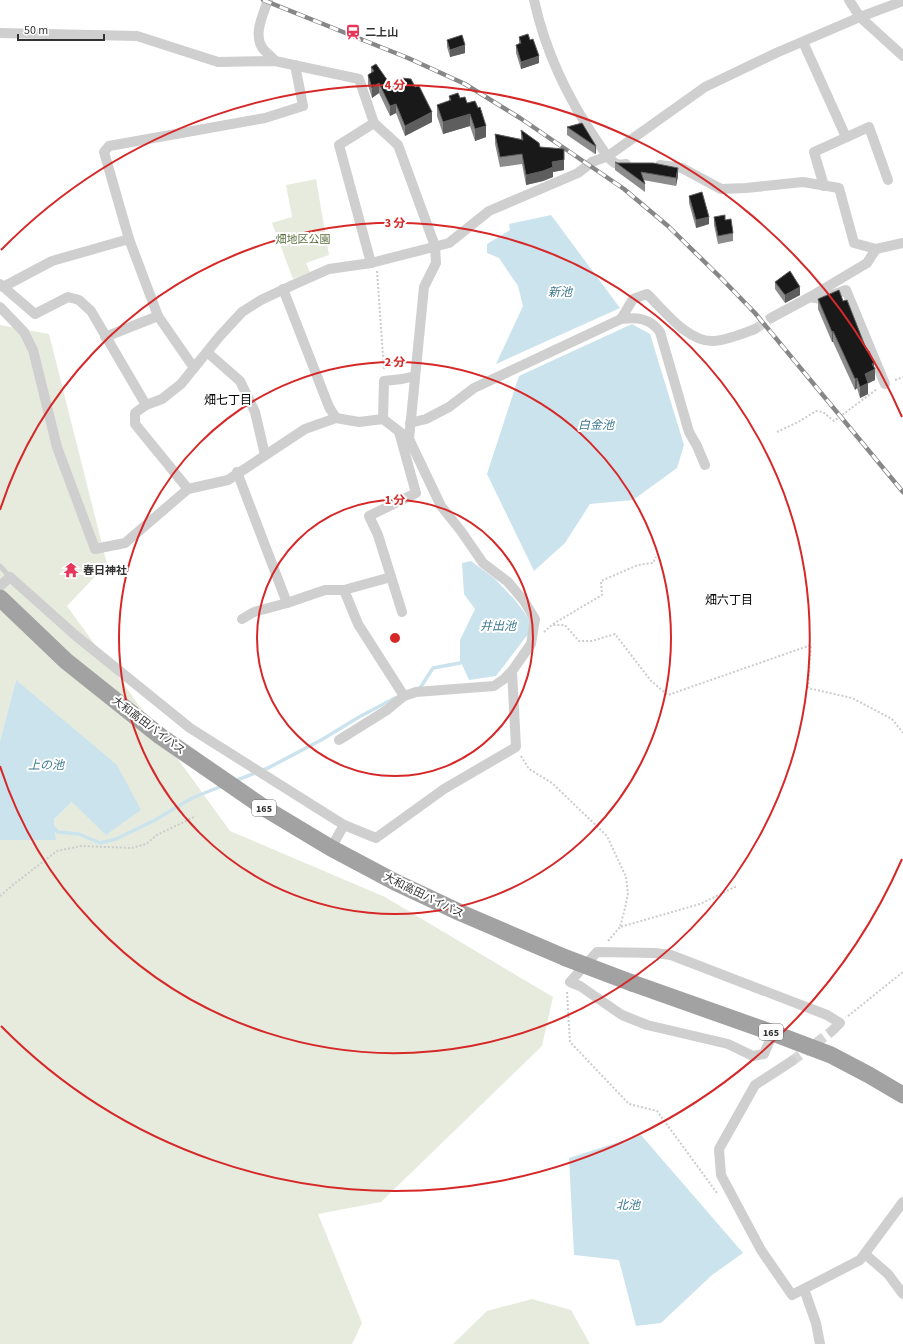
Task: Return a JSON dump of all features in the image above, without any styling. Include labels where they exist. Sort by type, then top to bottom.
[{"type":"highway","name":"大和高田バイパス","points":[[0,598],[66,661],[160,736],[266,809],[331,848],[395,882],[461,913],[566,958],[831,1055],[903,1095]]},
{"type":"street","points":[[268,0],[258,31],[259,42],[264,50],[275,61]]},
{"type":"street","points":[[534,0],[538,19],[547,47],[564,84],[591,132],[608,156],[617,164],[638,164]]},
{"type":"street","points":[[849,0],[860,17],[903,56]]},
{"type":"street","points":[[188,488],[135,424],[136,413],[146,405],[162,399],[181,384],[242,312],[283,289],[329,269],[374,263],[449,243],[489,211],[578,173],[592,162],[608,156],[705,87],[860,17],[903,1]]},
{"type":"street","points":[[0,33],[137,36],[218,62],[275,61],[360,79],[374,123],[398,145],[435,246],[436,264],[424,287],[409,439],[441,506],[461,531],[483,563],[508,582],[524,601],[535,619],[531,644],[512,671],[494,686],[416,692],[404,696],[387,710],[339,740]]},
{"type":"street","points":[[803,42],[846,137]]},
{"type":"street","points":[[194,368],[158,316],[129,239],[104,152],[109,146],[265,118],[304,106],[295,66]]},
{"type":"street","points":[[374,123],[339,145],[374,263]]},
{"type":"street","points":[[824,186],[814,152],[869,127],[888,180]]},
{"type":"street","points":[[651,164],[682,168],[721,189],[803,182],[839,188],[854,243],[876,249],[903,243]]},
{"type":"street","points":[[129,239],[52,261],[2,286],[35,314],[68,297],[80,300],[91,311],[146,405]]},
{"type":"street","points":[[771,318],[810,297],[867,262],[876,249]]},
{"type":"street","points":[[283,289],[329,407],[336,418]]},
{"type":"street","points":[[810,297],[821,299],[846,290],[885,384]]},
{"type":"street","points":[[621,319],[633,299],[647,294],[681,328],[699,339],[712,341],[728,339],[755,329]]},
{"type":"street","points":[[0,307],[24,332],[34,350],[57,447],[95,548],[125,543],[188,488],[228,480],[305,429],[336,418],[359,422],[383,419],[409,439]]},
{"type":"street","points":[[105,336],[158,316]]},
{"type":"street","points":[[410,423],[426,419],[449,407],[474,388],[621,319],[643,319],[654,324],[660,332],[689,432],[705,465]]},
{"type":"street","points":[[207,352],[240,381],[255,412],[265,455]]},
{"type":"street","points":[[383,419],[384,381],[415,376]]},
{"type":"street","points":[[399,432],[416,492],[369,516],[378,535],[402,612]]},
{"type":"street","points":[[238,472],[287,603]]},
{"type":"street","points":[[0,586],[10,577],[75,635],[190,728],[344,825],[376,838],[444,790],[516,747],[512,671]]},
{"type":"street","points":[[242,619],[254,612],[325,590],[344,590],[391,577]]},
{"type":"street","points":[[344,590],[358,624],[404,696]]},
{"type":"street","points":[[331,848],[344,825]]},
{"type":"street","points":[[774,1033],[764,1054],[753,1056],[728,1044],[647,1025],[622,1015],[580,986],[570,982],[597,952],[655,953],[671,955],[827,1015],[840,1023],[832,1031]]},
{"type":"street","points":[[792,1061],[755,1085],[719,1149],[721,1175],[761,1250],[792,1296],[860,1260],[903,1202]]},
{"type":"street","points":[[865,1254],[888,1274],[903,1294]]},
{"type":"street","points":[[804,1289],[816,1323],[820,1344]]},
{"type":"lane","points":[[0,566],[10,577]]},
{"type":"path","points":[[374,263],[381,311],[384,381]]},
{"type":"path","points":[[777,432],[800,421],[816,411],[823,412],[834,421],[857,404]]},
{"type":"path","points":[[531,644],[552,625],[602,595],[601,581],[638,565],[653,563],[656,557]]},
{"type":"path","points":[[552,625],[565,625],[578,641],[592,641],[614,634],[652,681],[668,695],[811,644],[808,688],[852,698],[892,719],[903,733]]},
{"type":"path","points":[[516,747],[529,769],[552,783],[607,836],[626,877],[628,894],[626,908],[620,928],[597,952]]},
{"type":"path","points":[[0,896],[57,851],[81,846],[132,848],[146,844],[157,835],[196,816]]},
{"type":"path","points":[[620,928],[700,904],[737,886]]},
{"type":"path","points":[[840,1023],[903,972]]},
{"type":"path","points":[[570,982],[566,995],[570,1042],[629,1104],[657,1112],[717,1193]]},
{"type":"green space","name":"畑地区公園","points":[[316,179],[329,255],[306,263],[310,272],[293,279],[272,223],[292,217],[286,185]]},
{"type":"green space","points":[[0,325],[49,334],[107,564],[67,606],[230,831],[385,897],[553,997],[542,1046],[381,1202],[318,1214],[362,1323],[352,1344],[0,1344],[0,840],[56,840],[54,819],[72,802],[16,680],[0,741]]},
{"type":"green space","points":[[532,1299],[571,1310],[590,1344],[453,1344],[487,1311]]},
{"type":"water","name":"新池","points":[[551,215],[620,308],[496,364],[523,306],[518,286],[499,258],[487,253],[487,244],[510,230],[509,224]]},
{"type":"water","name":"白金池","points":[[632,324],[650,334],[684,445],[677,468],[633,500],[590,504],[565,543],[534,571],[487,474],[519,376]]},
{"type":"water","name":"井出池","points":[[471,561],[495,579],[515,600],[530,620],[529,633],[496,676],[469,680],[460,660],[460,640],[475,609],[464,594],[462,563]]},
{"type":"water","name":"上の池","points":[[16,680],[117,765],[141,810],[106,835],[72,802],[54,819],[56,840],[0,840],[0,741]]},
{"type":"water","name":"北池","points":[[641,1135],[743,1253],[712,1275],[661,1323],[636,1326],[619,1260],[574,1255],[569,1158]]},
{"type":"building","points":[[528,34],[530,40],[533,39],[539,56],[521,62],[516,45],[521,43],[519,37]]},
{"type":"building","points":[[462,35],[465,45],[450,50],[447,40]]},
{"type":"building","points":[[376,64],[390,84],[402,78],[411,79],[415,87],[419,86],[432,112],[405,126],[396,104],[390,106],[379,83],[372,88],[368,75],[374,71],[371,67]]},
{"type":"building","points":[[458,93],[460,98],[465,97],[467,103],[475,101],[478,108],[480,107],[486,126],[475,129],[470,114],[443,122],[437,105],[451,100],[449,96]]},
{"type":"building","points":[[582,123],[596,146],[567,127]]},
{"type":"building","points":[[521,130],[539,143],[540,147],[564,149],[564,160],[552,162],[553,167],[526,175],[522,154],[500,157],[495,134],[523,140]]},
{"type":"building","points":[[615,162],[653,163],[678,168],[676,178],[641,172],[645,184]]},
{"type":"building","points":[[702,192],[709,217],[696,220],[689,196]]},
{"type":"building","points":[[725,215],[725,220],[731,219],[733,233],[718,236],[714,217]]},
{"type":"building","points":[[790,271],[800,287],[785,295],[775,282]]},
{"type":"building","points":[[839,290],[843,301],[847,300],[867,351],[869,351],[874,363],[872,364],[875,369],[865,374],[868,383],[860,387],[857,378],[855,379],[833,331],[832,332],[818,299]]},
{"type":"waterway","points":[[417,689],[420,688],[433,668],[460,663],[464,660]]},
{"type":"waterway","points":[[235,781],[268,768],[395,698]]},
{"type":"waterway","points":[[53,827],[58,832],[79,834],[100,843],[116,839],[155,820],[192,798],[222,786]]},
{"type":"tunnel","points":[[755,329],[771,318]]},
{"type":"tunnel","points":[[792,1061],[832,1031]]},
{"type":"railway","points":[[263,0],[408,58],[465,84],[520,118],[624,189],[668,226],[755,313],[903,492]]},
{"type":"place","name":"二上山","points":[[353,32]]},
{"type":"place","name":"春日神社","points":[[71,570]]},
{"type":"district","name":"畑七丁目","points":[[228,400]]},
{"type":"district","name":"畑六丁目","points":[[729,600]]}]
